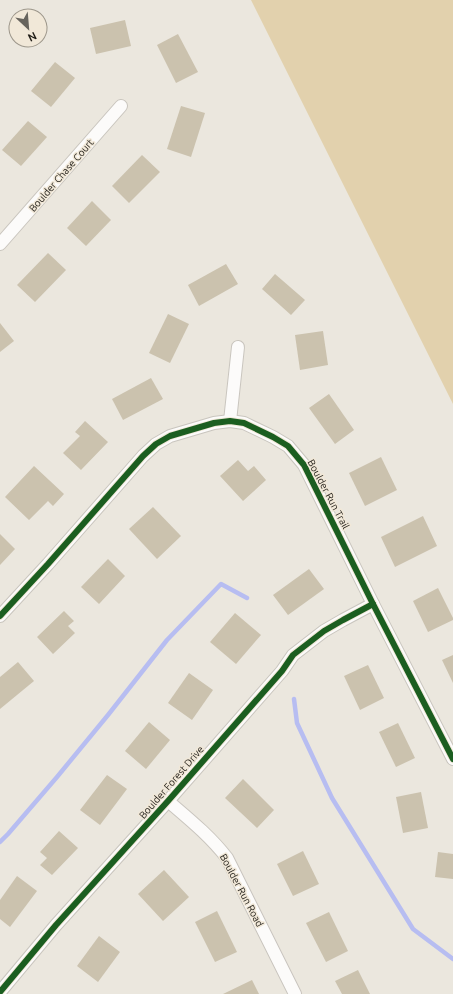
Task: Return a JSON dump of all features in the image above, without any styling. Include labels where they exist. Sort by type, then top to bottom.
[{"type":"street","name":"Boulder Chase Court","points":[[0,244],[121,106]]},
{"type":"street","points":[[230,421],[238,347]]},
{"type":"street","name":"Boulder Run Trail","points":[[0,616],[143,456],[156,444],[170,436],[214,423],[230,421],[244,423],[273,436],[288,446],[304,465],[373,604],[453,759]]},
{"type":"street","name":"Boulder Forest Drive","points":[[0,992],[56,925],[168,801],[282,671],[293,655],[324,631],[373,604]]},
{"type":"street","name":"Boulder Run Road","points":[[168,801],[196,824],[218,846],[227,858],[295,994]]},
{"type":"shaded area","points":[[251,0],[453,0],[453,404]]},
{"type":"building","points":[[125,20],[131,46],[96,54],[90,28]]},
{"type":"building","points":[[178,34],[198,72],[176,83],[157,45]]},
{"type":"building","points":[[55,62],[75,78],[51,107],[31,91]]},
{"type":"building","points":[[181,106],[205,113],[191,157],[167,149]]},
{"type":"building","points":[[28,121],[47,137],[21,166],[2,150]]},
{"type":"building","points":[[142,155],[160,172],[129,203],[112,186]]},
{"type":"building","points":[[92,201],[111,220],[86,246],[67,228]]},
{"type":"building","points":[[48,253],[66,270],[35,302],[17,285]]},
{"type":"building","points":[[226,264],[238,284],[199,306],[188,285]]},
{"type":"building","points":[[275,274],[305,300],[291,315],[262,289]]},
{"type":"building","points":[[168,314],[189,324],[170,363],[149,353]]},
{"type":"building","points":[[0,323],[14,341],[0,352]]},
{"type":"building","points":[[323,331],[328,365],[300,370],[295,335]]},
{"type":"building","points":[[151,378],[163,399],[123,420],[112,399]]},
{"type":"building","points":[[329,394],[354,430],[335,444],[309,408]]},
{"type":"building","points":[[85,421],[108,442],[81,470],[63,453],[80,436],[75,432]]},
{"type":"building","points":[[381,457],[397,490],[365,506],[349,473]]},
{"type":"building","points":[[238,460],[248,471],[254,466],[266,480],[243,501],[220,476]]},
{"type":"building","points":[[34,466],[64,494],[53,506],[48,501],[29,520],[5,497]]},
{"type":"building","points":[[153,507],[181,536],[157,559],[129,529]]},
{"type":"building","points":[[423,516],[437,546],[395,567],[381,537]]},
{"type":"building","points":[[0,534],[15,549],[0,565]]},
{"type":"building","points":[[108,559],[125,576],[99,604],[81,587]]},
{"type":"building","points":[[309,569],[324,589],[288,615],[273,595]]},
{"type":"building","points":[[438,588],[453,620],[428,632],[413,601]]},
{"type":"building","points":[[64,611],[74,621],[68,626],[75,633],[53,654],[37,637]]},
{"type":"building","points":[[235,613],[261,635],[236,664],[210,642]]},
{"type":"building","points":[[453,655],[453,683],[442,660]]},
{"type":"building","points":[[18,662],[34,681],[0,709],[0,677]]},
{"type":"building","points":[[368,665],[384,698],[360,710],[344,676]]},
{"type":"building","points":[[189,673],[213,690],[192,720],[168,703]]},
{"type":"building","points":[[149,722],[170,740],[146,769],[125,751]]},
{"type":"building","points":[[398,723],[415,758],[396,767],[379,732]]},
{"type":"building","points":[[107,775],[127,789],[100,825],[80,810]]},
{"type":"building","points":[[243,779],[274,810],[257,828],[225,798]]},
{"type":"building","points":[[421,792],[428,828],[403,833],[396,797]]},
{"type":"building","points":[[59,831],[78,848],[52,875],[40,865],[47,858],[40,852]]},
{"type":"building","points":[[303,851],[319,884],[293,896],[277,864]]},
{"type":"building","points":[[438,852],[453,854],[453,879],[435,877]]},
{"type":"building","points":[[164,870],[189,897],[163,921],[138,894]]},
{"type":"building","points":[[17,876],[37,891],[10,927],[0,919],[0,900]]},
{"type":"building","points":[[217,911],[237,952],[215,962],[195,922]]},
{"type":"building","points":[[329,912],[348,951],[326,962],[306,923]]},
{"type":"building","points":[[99,936],[120,952],[98,982],[77,966]]},
{"type":"building","points":[[358,970],[370,994],[342,994],[335,981]]},
{"type":"building","points":[[252,980],[259,994],[223,994]]},
{"type":"waterway","points":[[0,842],[57,777],[167,640],[221,584],[247,598]]},
{"type":"waterway","points":[[294,699],[297,723],[332,798],[413,929],[453,959]]},
{"type":"cycle path","points":[[0,616],[143,456],[156,444],[170,436],[214,423],[230,421],[244,423],[288,446],[304,465],[373,604],[453,759]]},
{"type":"cycle path","points":[[0,992],[56,925],[168,801],[282,671],[293,655],[324,631],[373,604]]}]
